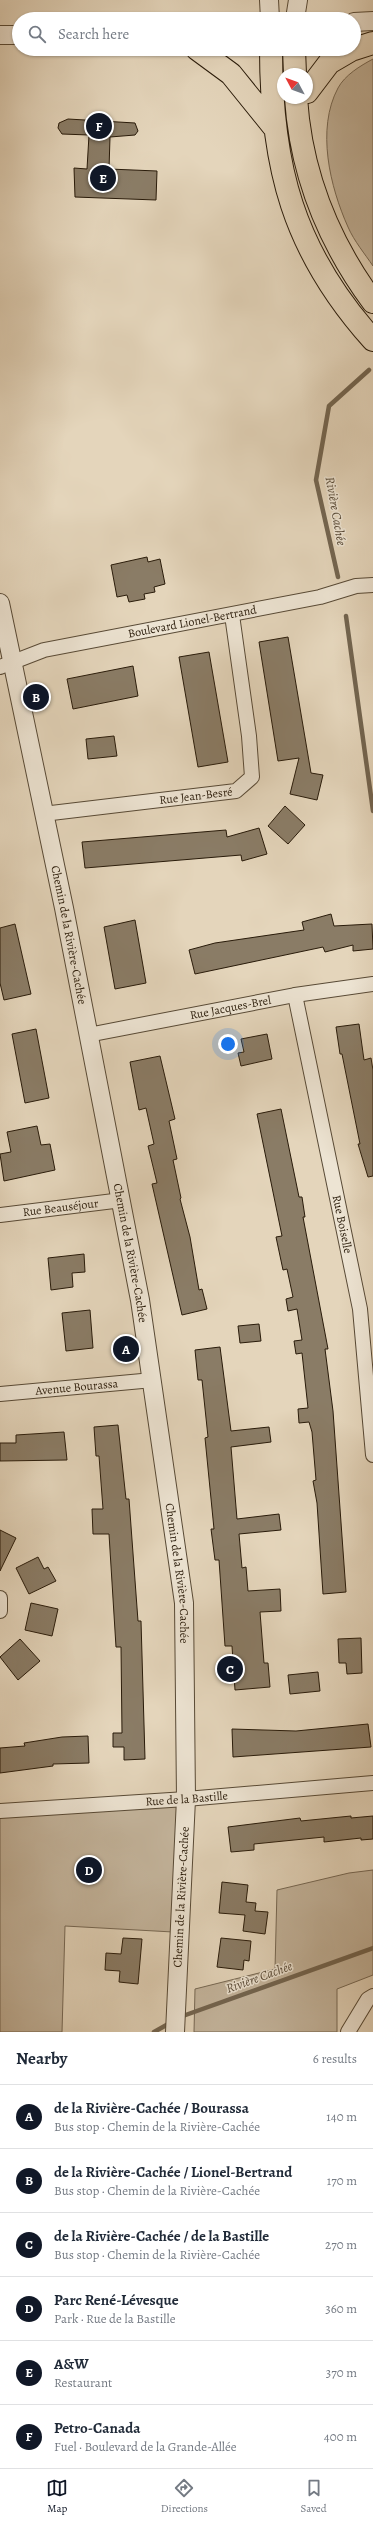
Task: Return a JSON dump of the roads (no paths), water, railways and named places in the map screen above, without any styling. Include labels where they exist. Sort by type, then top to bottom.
[{"type":"highway","points":[[361,47],[373,43]]},
{"type":"highway","points":[[206,56],[230,74],[273,126]]},
{"type":"highway","points":[[271,56],[273,126],[282,174],[302,231],[335,292],[373,340]]},
{"type":"highway","points":[[294,56],[295,68]]},
{"type":"highway","points":[[313,83],[329,64],[342,56]]},
{"type":"highway","points":[[300,104],[305,159],[319,208],[334,244],[373,302]]},
{"type":"street","points":[[269,0],[270,12]]},
{"type":"street","points":[[296,12],[298,0]]},
{"type":"street","points":[[361,22],[373,21]]},
{"type":"street","points":[[0,35],[12,35]]},
{"type":"street","name":"Boulevard Lionel-Bertrand","points":[[6,664],[44,650],[320,597],[356,586],[373,585]]},
{"type":"street","name":"Chemin de la Rivière-Cachée","points":[[0,603],[6,664],[43,814],[122,1200],[154,1380],[184,1603],[186,1799],[175,2029]]},
{"type":"street","name":"Rue Jean-Besré","points":[[43,814],[236,791],[252,777],[249,736],[232,615]]},
{"type":"street","name":"Rue Jacques-Brel","points":[[88,1035],[295,995],[373,984]]},
{"type":"street","name":"Rue Boiselle","points":[[295,995],[360,1309],[373,1455]]},
{"type":"street","name":"Rue Beauséjour","points":[[0,1215],[122,1200]]},
{"type":"street","name":"Avenue Bourassa","points":[[0,1394],[154,1380]]},
{"type":"street","points":[[0,1598],[0,1611]]},
{"type":"street","name":"Rue de la Bastille","points":[[0,1811],[186,1799],[373,1783]]},
{"type":"street","points":[[348,2032],[368,1999],[373,1996]]},
{"type":"waterway","name":"Rivière Cachée","points":[[338,577],[316,480],[329,406],[369,370]]},
{"type":"waterway","name":"Rivière Cachée","points":[[346,616],[373,811]]},
{"type":"waterway","name":"Rivière Cachée","points":[[180,2017],[373,1948]]},
{"type":"waterway","name":"Rivière Cachée","points":[[154,2032],[170,2023]]},
{"type":"place","name":"Petro-Canada","points":[[99,126]]},
{"type":"place","name":"A&W","points":[[103,178]]},
{"type":"place","name":"de la Rivière-Cachée / Lionel-Bertrand","points":[[36,697]]},
{"type":"place","name":"de la Rivière-Cachée / Bourassa","points":[[126,1349]]},
{"type":"place","name":"de la Rivière-Cachée / de la Bastille","points":[[230,1669]]},
{"type":"place","name":"Parc René-Lévesque","points":[[89,1870]]}]
